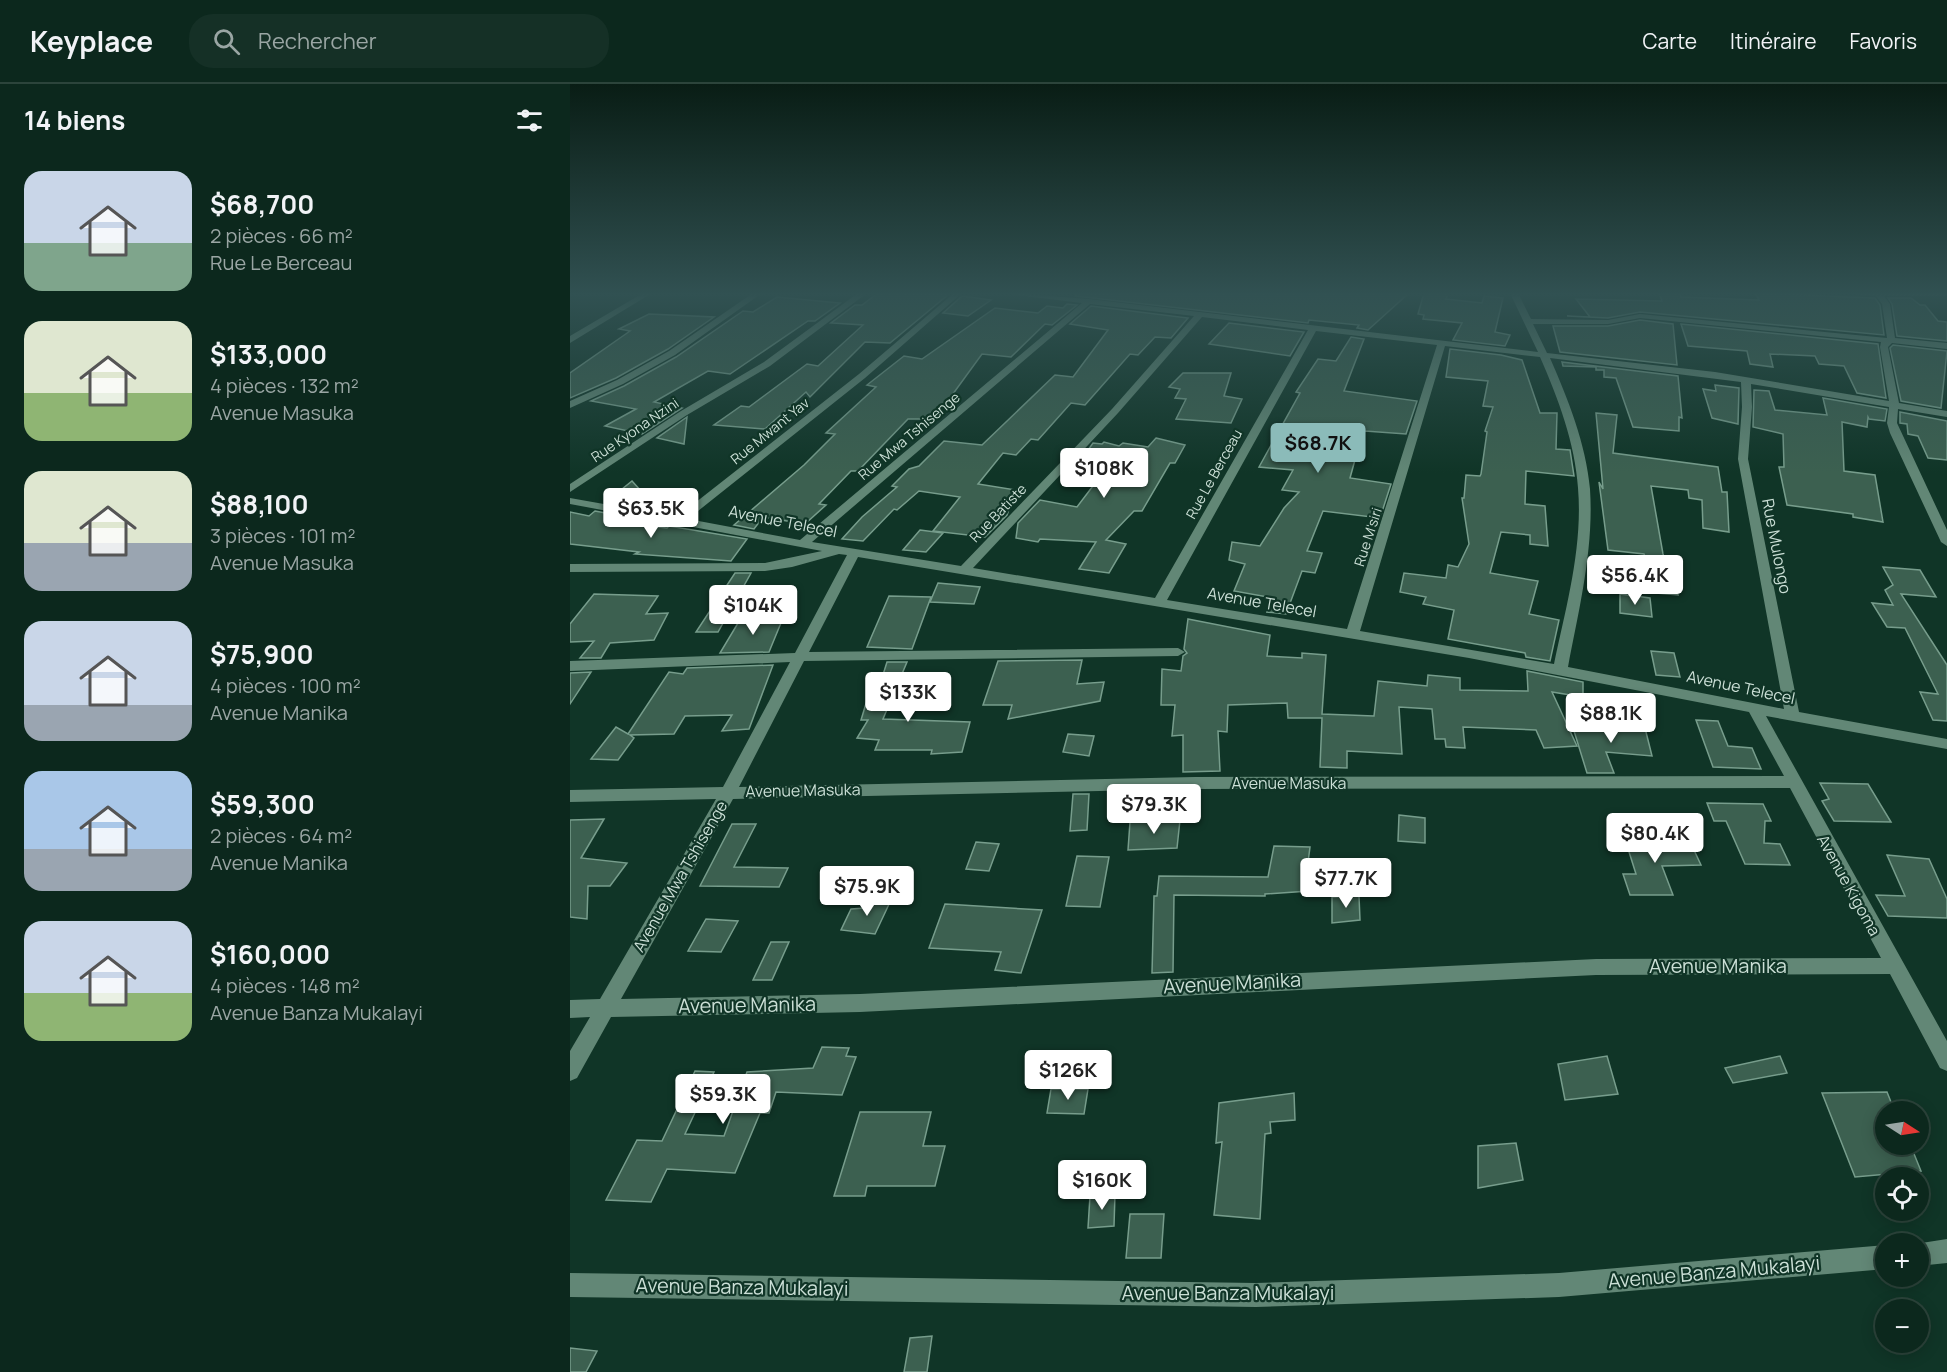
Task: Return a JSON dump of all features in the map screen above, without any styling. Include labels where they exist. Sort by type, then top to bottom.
[{"type":"street","points":[[570,405],[620,382],[672,353]]},
{"type":"street","name":"Rue Kyona Nzini","points":[[570,489],[684,413],[781,353]]},
{"type":"street","name":"Rue Mwant Yav","points":[[681,519],[888,353]]},
{"type":"street","name":"Rue Mwa Tshisenge","points":[[802,544],[1027,353]]},
{"type":"street","name":"Rue Batiste","points":[[963,571],[1115,411],[1166,353]]},
{"type":"street","name":"Rue Le Berceau","points":[[1159,602],[1299,353]]},
{"type":"street","name":"Rue M'siri","points":[[1352,636],[1439,353]]},
{"type":"street","points":[[1521,353],[1746,380],[1947,414]]},
{"type":"street","points":[[1542,353],[1573,434],[1584,490],[1579,560],[1560,670]]},
{"type":"street","points":[[1885,353],[1894,404],[1892,413],[1895,433],[1947,542]]},
{"type":"street","name":"Rue Mulongo","points":[[1746,380],[1747,407],[1743,459],[1793,717]]},
{"type":"street","name":"Avenue Telecel","points":[[570,501],[681,519],[802,544],[1560,670],[1793,717],[1947,744]]},
{"type":"street","points":[[570,568],[765,567],[847,551]]},
{"type":"street","name":"Avenue Mwa Tshisenge","points":[[570,1071],[729,791],[799,657],[847,551]]},
{"type":"street","points":[[570,666],[799,657],[1178,652]]},
{"type":"street","name":"Avenue Kigoma","points":[[1754,708],[1947,1061]]},
{"type":"street","name":"Avenue Masuka","points":[[570,796],[1195,783],[1793,782]]},
{"type":"street","name":"Avenue Manika","points":[[570,1009],[860,1003],[1343,977],[1596,967],[1894,966]]},
{"type":"street","points":[[1929,1253],[1947,1251]]},
{"type":"street","name":"Avenue Banza Mukalayi","points":[[570,1285],[1256,1295],[1559,1285],[1875,1258]]},
{"type":"building","points":[[598,353],[661,353],[616,378],[570,398],[570,373]]},
{"type":"building","points":[[682,353],[761,353],[730,374],[708,371],[654,402],[682,408],[642,434],[605,426],[636,409],[591,401],[624,386]]},
{"type":"building","points":[[832,353],[854,353],[810,397],[806,392],[765,429],[714,425],[741,406],[749,407],[807,364],[818,366]]},
{"type":"building","points":[[930,353],[1015,353],[1011,357],[982,354],[942,409],[929,419],[926,417],[908,419],[858,471],[851,471],[819,504],[826,505],[805,524],[763,517],[754,529],[734,525],[804,465],[835,434],[826,433],[876,387],[867,385],[904,356],[922,359]]},
{"type":"building","points":[[1091,353],[1140,353],[1130,354],[1085,405],[1071,403],[1038,440],[1031,439],[1016,455],[1003,453],[978,484],[1016,490],[1007,515],[985,537],[933,531],[960,497],[919,491],[897,510],[894,509],[863,541],[842,539],[862,517],[897,487],[892,486],[909,469],[919,466],[944,441],[982,445],[1055,375],[1073,377]]},
{"type":"building","points":[[1270,353],[1292,353],[1290,356]]},
{"type":"building","points":[[1341,353],[1359,353],[1344,391],[1417,401],[1406,434],[1365,431],[1361,438],[1350,478],[1391,484],[1380,518],[1323,511],[1307,551],[1322,553],[1315,573],[1302,571],[1286,614],[1267,612],[1274,598],[1234,591],[1245,564],[1229,560],[1232,542],[1260,546],[1284,508],[1299,492],[1282,490],[1293,470],[1259,467],[1300,393],[1296,392],[1318,359],[1336,361]]},
{"type":"building","points":[[1449,353],[1485,353],[1522,360],[1540,413],[1557,413],[1556,449],[1570,450],[1574,476],[1526,471],[1525,504],[1545,506],[1548,546],[1530,544],[1530,535],[1501,532],[1490,573],[1538,581],[1529,614],[1559,620],[1550,661],[1526,657],[1525,653],[1448,639],[1454,610],[1423,604],[1426,597],[1400,592],[1404,573],[1446,578],[1448,565],[1458,567],[1469,544],[1462,498],[1464,498],[1466,475],[1480,476],[1481,474],[1487,432],[1485,431],[1493,407],[1483,406],[1488,381],[1446,377]]},
{"type":"building","points":[[1570,353],[1676,353],[1677,365]]},
{"type":"building","points":[[1747,353],[1879,353],[1886,398],[1857,393],[1844,366],[1819,364],[1815,356],[1770,354],[1773,367],[1750,364]]},
{"type":"building","points":[[1891,353],[1947,353],[1941,408],[1901,401]]},
{"type":"building","points":[[1562,362],[1678,376],[1682,418],[1679,417],[1679,431],[1633,427],[1616,378],[1604,377],[1604,370],[1596,370],[1596,367],[1563,366]]},
{"type":"building","points":[[1183,373],[1231,373],[1224,396],[1242,399],[1231,423],[1176,419],[1186,399],[1175,398],[1180,389],[1169,387]]},
{"type":"building","points":[[1715,385],[1739,388],[1738,424],[1712,418],[1703,389],[1716,391]]},
{"type":"building","points":[[1754,390],[1769,391],[1775,410],[1827,415],[1823,398],[1887,409],[1885,421],[1868,417],[1867,427],[1842,422],[1844,471],[1875,475],[1883,522],[1853,517],[1853,514],[1787,505],[1779,467],[1784,467],[1783,434],[1753,427]]},
{"type":"building","points":[[1900,412],[1947,421],[1947,460],[1928,458],[1918,436],[1908,434],[1907,424],[1900,423]]},
{"type":"building","points":[[1596,413],[1617,415],[1613,453],[1718,467],[1722,492],[1727,492],[1729,532],[1703,528],[1702,500],[1689,498],[1688,490],[1651,486],[1663,554],[1678,595],[1656,593],[1644,554],[1608,550],[1599,482],[1603,489]]},
{"type":"building","points":[[687,417],[684,444],[657,438]]},
{"type":"building","points":[[1156,438],[1185,445],[1175,463],[1170,463],[1142,511],[1134,511],[1106,540],[1126,544],[1109,573],[1079,569],[1096,542],[1040,539],[1038,542],[1016,538],[1018,523],[1040,500],[1077,507],[1102,474],[1073,471],[1093,443],[1102,444],[1104,442],[1119,446],[1123,443],[1148,447]]},
{"type":"building","points":[[632,481],[641,491],[625,506],[606,502]]},
{"type":"building","points":[[595,511],[616,515],[608,522],[667,528],[669,526],[747,539],[731,561],[635,554],[639,552],[570,544],[570,512],[589,516]]},
{"type":"building","points":[[920,530],[943,533],[926,552],[903,550]]},
{"type":"building","points":[[1883,567],[1920,570],[1936,597],[1901,594],[1947,665],[1947,721],[1933,720],[1920,692],[1938,694],[1905,628],[1887,627],[1872,603],[1893,605],[1885,590],[1893,585]]},
{"type":"building","points":[[735,573],[751,573],[718,632],[696,632]]},
{"type":"building","points":[[938,583],[980,587],[974,604],[930,602]]},
{"type":"building","points":[[594,594],[658,596],[646,614],[668,613],[654,640],[610,643],[601,658],[580,658],[594,641],[570,642],[570,624]]},
{"type":"building","points":[[1620,594],[1650,598],[1652,617],[1620,613]]},
{"type":"building","points":[[889,596],[931,597],[912,649],[867,647]]},
{"type":"building","points":[[741,618],[783,618],[769,652],[720,653]]},
{"type":"building","points":[[1188,619],[1270,635],[1267,656],[1302,658],[1302,653],[1326,655],[1322,714],[1374,716],[1378,681],[1427,686],[1428,675],[1460,678],[1460,690],[1528,691],[1527,671],[1583,682],[1583,697],[1552,692],[1577,746],[1544,748],[1536,730],[1463,727],[1465,748],[1446,747],[1445,739],[1435,739],[1432,709],[1399,707],[1402,754],[1347,751],[1347,768],[1320,767],[1322,718],[1288,718],[1287,703],[1228,705],[1227,732],[1218,731],[1220,771],[1183,772],[1183,735],[1172,736],[1175,705],[1161,705],[1162,669],[1181,671],[1183,656],[1187,653],[1184,649]]},
{"type":"building","points":[[1651,651],[1674,653],[1680,677],[1656,675]]},
{"type":"building","points":[[1082,660],[1077,684],[1104,682],[1100,701],[1008,719],[1012,705],[983,705],[998,661]]},
{"type":"building","points":[[887,662],[907,662],[883,719],[970,722],[962,752],[931,754],[932,750],[875,750],[879,740],[857,738],[868,720],[861,720],[868,697],[876,697]]},
{"type":"building","points":[[773,665],[749,729],[722,731],[732,715],[685,716],[674,734],[630,735],[634,738],[618,760],[591,759],[616,727],[628,734],[669,672],[683,674],[687,668]]},
{"type":"building","points":[[591,672],[570,704],[570,673]]},
{"type":"building","points":[[1603,714],[1621,715],[1624,727],[1645,728],[1652,756],[1606,752],[1614,773],[1587,773],[1574,731],[1607,730]]},
{"type":"building","points":[[1696,720],[1718,721],[1728,746],[1752,748],[1761,769],[1713,767]]},
{"type":"building","points":[[1068,734],[1094,736],[1089,756],[1063,752]]},
{"type":"building","points":[[1820,783],[1868,784],[1891,822],[1834,821],[1822,801],[1829,799]]},
{"type":"building","points":[[1073,794],[1089,794],[1087,830],[1070,831]]},
{"type":"building","points":[[1707,803],[1763,804],[1771,821],[1765,821],[1764,843],[1780,844],[1790,865],[1745,864],[1726,821],[1714,821]]},
{"type":"building","points":[[1399,815],[1425,818],[1425,843],[1398,841]]},
{"type":"building","points":[[604,819],[581,858],[627,863],[610,886],[588,886],[587,919],[570,917],[570,820]]},
{"type":"building","points":[[1180,820],[1177,848],[1128,850],[1130,822]]},
{"type":"building","points":[[732,824],[756,824],[734,867],[788,868],[779,887],[700,886]]},
{"type":"building","points":[[1624,836],[1659,837],[1661,841],[1682,840],[1686,848],[1693,848],[1701,865],[1662,866],[1673,895],[1630,895],[1623,874],[1636,874]]},
{"type":"building","points":[[976,842],[999,844],[989,871],[966,869]]},
{"type":"building","points":[[1274,846],[1310,847],[1306,878],[1308,878],[1309,891],[1265,894],[1265,896],[1174,895],[1173,972],[1152,973],[1154,896],[1157,896],[1159,876],[1268,877]]},
{"type":"building","points":[[1887,855],[1929,859],[1947,899],[1947,918],[1888,916],[1876,895],[1905,896]]},
{"type":"building","points":[[1077,856],[1109,857],[1100,907],[1066,906]]},
{"type":"building","points":[[1359,896],[1360,920],[1332,923],[1332,897]]},
{"type":"building","points":[[866,898],[891,900],[875,934],[841,930],[851,909],[865,908]]},
{"type":"building","points":[[945,904],[1042,910],[1021,973],[995,970],[1001,952],[929,948]]},
{"type":"building","points":[[706,919],[738,921],[721,952],[688,951]]},
{"type":"building","points":[[771,942],[789,942],[772,980],[753,980]]},
{"type":"building","points":[[822,1047],[849,1048],[846,1056],[856,1057],[842,1095],[776,1092],[769,1113],[760,1113],[735,1173],[667,1169],[651,1202],[606,1200],[637,1140],[662,1141],[695,1071],[714,1072],[685,1134],[724,1136],[747,1072],[813,1068]]},
{"type":"building","points":[[1607,1056],[1618,1094],[1565,1100],[1558,1064]]},
{"type":"building","points":[[1780,1056],[1787,1073],[1733,1083],[1725,1068]]},
{"type":"building","points":[[1051,1089],[1088,1089],[1084,1114],[1047,1113]]},
{"type":"building","points":[[1887,1092],[1891,1101],[1875,1101],[1875,1155],[1914,1155],[1919,1167],[1875,1167],[1875,1175],[1855,1177],[1822,1093]]},
{"type":"building","points":[[1294,1093],[1295,1120],[1270,1122],[1271,1133],[1265,1134],[1260,1219],[1214,1215],[1222,1142],[1216,1143],[1219,1103]]},
{"type":"building","points":[[860,1112],[931,1112],[923,1146],[945,1146],[935,1186],[867,1186],[865,1196],[834,1196]]},
{"type":"building","points":[[1516,1143],[1523,1180],[1478,1188],[1478,1146]]},
{"type":"building","points":[[1115,1194],[1114,1226],[1088,1228],[1090,1196]]},
{"type":"building","points":[[1130,1214],[1164,1214],[1161,1258],[1126,1258]]},
{"type":"building","points":[[932,1336],[927,1372],[904,1372],[910,1338]]},
{"type":"building","points":[[570,1348],[597,1351],[586,1372],[570,1372]]}]
